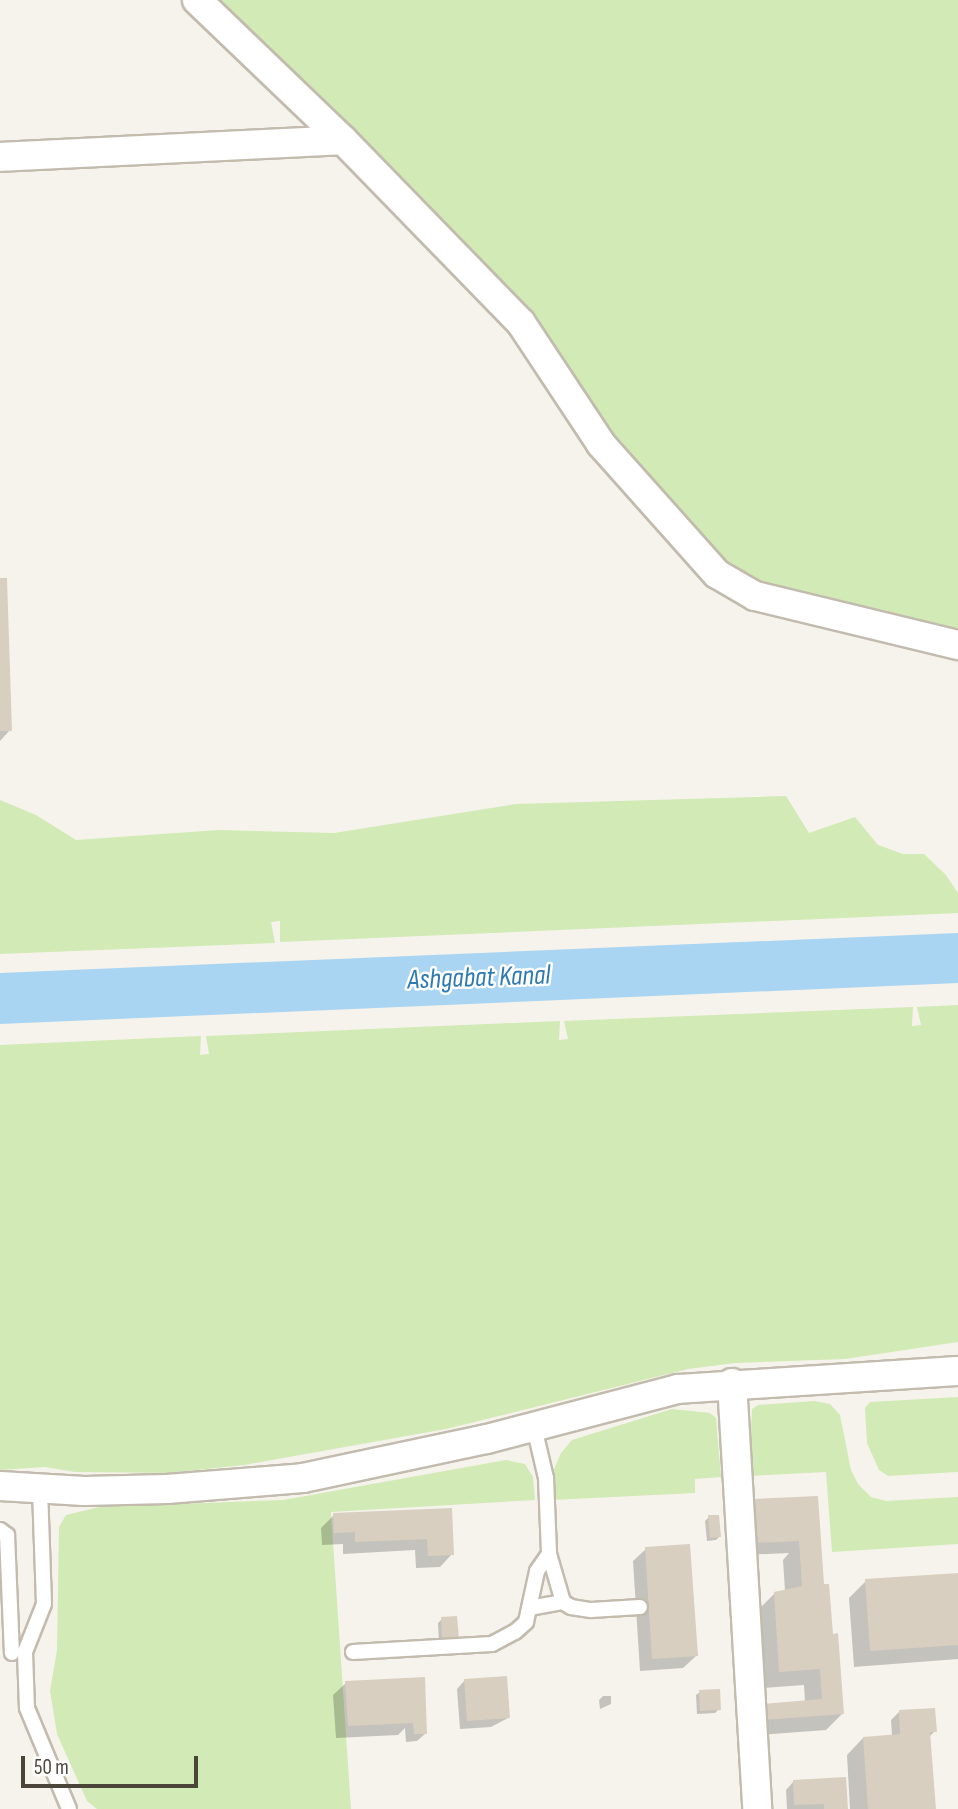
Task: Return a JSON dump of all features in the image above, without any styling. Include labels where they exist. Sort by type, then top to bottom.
[{"type":"street","points":[[197,0],[343,140],[521,323],[601,444],[680,536],[717,574],[755,596],[958,645]]},
{"type":"street","points":[[0,157],[343,140]]},
{"type":"street","points":[[0,1486],[40,1489],[167,1489],[303,1478],[534,1427],[678,1389],[732,1383],[958,1371]]},
{"type":"street","points":[[732,1383],[757,1809]]},
{"type":"lane","points":[[534,1427],[547,1478],[549,1554],[563,1602],[571,1607],[592,1610],[640,1607]]},
{"type":"lane","points":[[12,1653],[44,1604],[40,1489]]},
{"type":"lane","points":[[0,1530],[7,1535],[12,1653],[27,1708],[69,1809]]},
{"type":"lane","points":[[353,1652],[492,1644],[515,1632],[526,1622],[537,1571],[549,1554]]},
{"type":"lane","points":[[529,1608],[563,1602]]},
{"type":"green space","points":[[217,0],[958,0],[958,637],[773,587],[725,564],[621,448],[528,314]]},
{"type":"green space","points":[[786,796],[809,833],[855,817],[878,845],[903,854],[924,854],[946,875],[958,893],[958,913],[280,942],[280,921],[271,922],[275,943],[0,954],[0,800],[36,815],[76,840],[219,830],[334,833],[516,804]]},
{"type":"green space","points":[[958,1005],[958,1342],[845,1359],[735,1363],[688,1369],[446,1429],[244,1465],[168,1473],[75,1472],[45,1467],[0,1470],[0,1045],[201,1036],[200,1055],[209,1054],[206,1036],[560,1021],[559,1040],[568,1039],[564,1021],[913,1007],[912,1026],[921,1025],[917,1007]]},
{"type":"green space","points":[[958,1397],[958,1472],[888,1476],[879,1470],[867,1443],[865,1408],[870,1402]]},
{"type":"green space","points":[[814,1401],[830,1404],[840,1415],[851,1470],[858,1484],[871,1497],[886,1501],[958,1497],[958,1544],[832,1552],[826,1472],[749,1476],[752,1409],[758,1405]]},
{"type":"green space","points":[[672,1409],[710,1413],[716,1418],[721,1477],[695,1479],[695,1493],[552,1500],[551,1476],[561,1453],[572,1440]]},
{"type":"green space","points":[[506,1460],[525,1464],[533,1477],[535,1500],[331,1512],[351,1809],[97,1809],[87,1801],[57,1734],[50,1691],[57,1650],[59,1527],[66,1515],[99,1507],[283,1500]]},
{"type":"water","name":"Ashgabat Kanal","points":[[958,933],[958,983],[0,1024],[0,973]]},
{"type":"building","points":[[0,578],[7,578],[12,731],[0,731]]},
{"type":"building","points":[[818,1496],[824,1584],[829,1584],[833,1634],[838,1633],[844,1714],[763,1720],[761,1704],[822,1699],[820,1669],[779,1672],[774,1592],[802,1586],[799,1541],[754,1543],[752,1499]]},
{"type":"building","points":[[452,1508],[454,1555],[428,1556],[427,1539],[355,1542],[355,1532],[334,1533],[333,1513]]},
{"type":"building","points":[[708,1515],[719,1515],[721,1537],[710,1538]]},
{"type":"building","points":[[690,1544],[698,1656],[652,1659],[645,1547]]},
{"type":"building","points":[[958,1573],[958,1645],[870,1651],[865,1579]]},
{"type":"building","points":[[457,1616],[459,1639],[442,1640],[441,1617]]},
{"type":"building","points":[[507,1676],[510,1718],[467,1721],[464,1679]]},
{"type":"building","points":[[425,1677],[427,1734],[414,1734],[413,1723],[348,1726],[345,1681]]},
{"type":"building","points":[[720,1689],[721,1710],[700,1711],[699,1690]]},
{"type":"building","points":[[935,1708],[937,1732],[930,1732],[936,1809],[868,1809],[863,1737],[900,1734],[899,1710]]},
{"type":"building","points":[[846,1777],[848,1809],[824,1809],[824,1804],[794,1805],[793,1780]]}]
